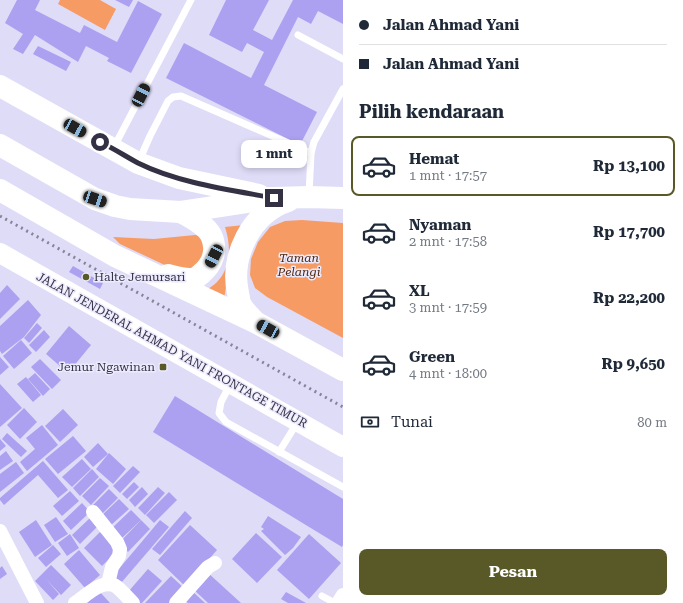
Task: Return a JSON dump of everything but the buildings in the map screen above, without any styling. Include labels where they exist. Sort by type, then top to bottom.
[{"type":"highway","points":[[0,86],[138,163],[179,178],[274,198]]},
{"type":"highway","points":[[0,145],[95,199],[115,206],[130,209],[181,212],[274,198],[343,198]]},
{"type":"highway","points":[[0,190],[116,256],[255,322],[343,370]]},
{"type":"highway","points":[[255,322],[241,305],[236,282],[237,258],[246,236],[260,218],[280,204],[306,197]]},
{"type":"highway","points":[[116,256],[174,277],[186,279],[196,278],[208,268],[214,256],[214,242],[204,226],[181,212]]},
{"type":"street","name":"JALAN JENDERAL AHMAD YANI FRONTAGE TIMUR","points":[[0,254],[343,447]]},
{"type":"street","points":[[93,512],[117,542],[120,549],[119,556],[112,567],[108,584]]},
{"type":"street","points":[[0,531],[37,603]]},
{"type":"street","points":[[176,603],[208,567],[215,563]]},
{"type":"street","points":[[75,603],[101,585],[108,584],[116,587],[133,603]]},
{"type":"street","points":[[338,603],[343,594]]},
{"type":"lane","points":[[113,148],[189,1]]},
{"type":"lane","points":[[298,35],[343,59]]},
{"type":"lane","points":[[306,197],[311,153],[316,137],[343,89]]},
{"type":"lane","points":[[138,163],[168,101],[177,96],[181,96],[311,153]]},
{"type":"lane","points":[[231,384],[221,402],[220,413],[226,422],[343,487]]},
{"type":"lane","points":[[280,452],[298,421]]},
{"type":"lane","points":[[322,596],[335,603]]},
{"type":"green space","points":[[60,0],[100,0],[116,9],[105,30],[58,4]]},
{"type":"green space","name":"Taman Pelangi","points":[[302,220],[343,223],[343,338],[267,297],[255,288],[250,275],[251,259],[258,242],[270,227],[285,221]]},
{"type":"green space","points":[[244,225],[227,280],[223,306],[204,291],[213,286],[219,279],[227,264],[229,245],[225,227]]},
{"type":"green space","points":[[195,235],[204,236],[210,240],[199,274],[169,267],[120,244],[113,237],[154,239]]},
{"type":"railway","points":[[0,216],[343,407]]},
{"type":"place","name":"Halte Jemursari","points":[[86,277]]},
{"type":"place","name":"Jemur Ngawinan","points":[[163,367]]},
{"type":"route","points":[[100,142],[138,163],[166,174],[221,188],[274,198]]}]
